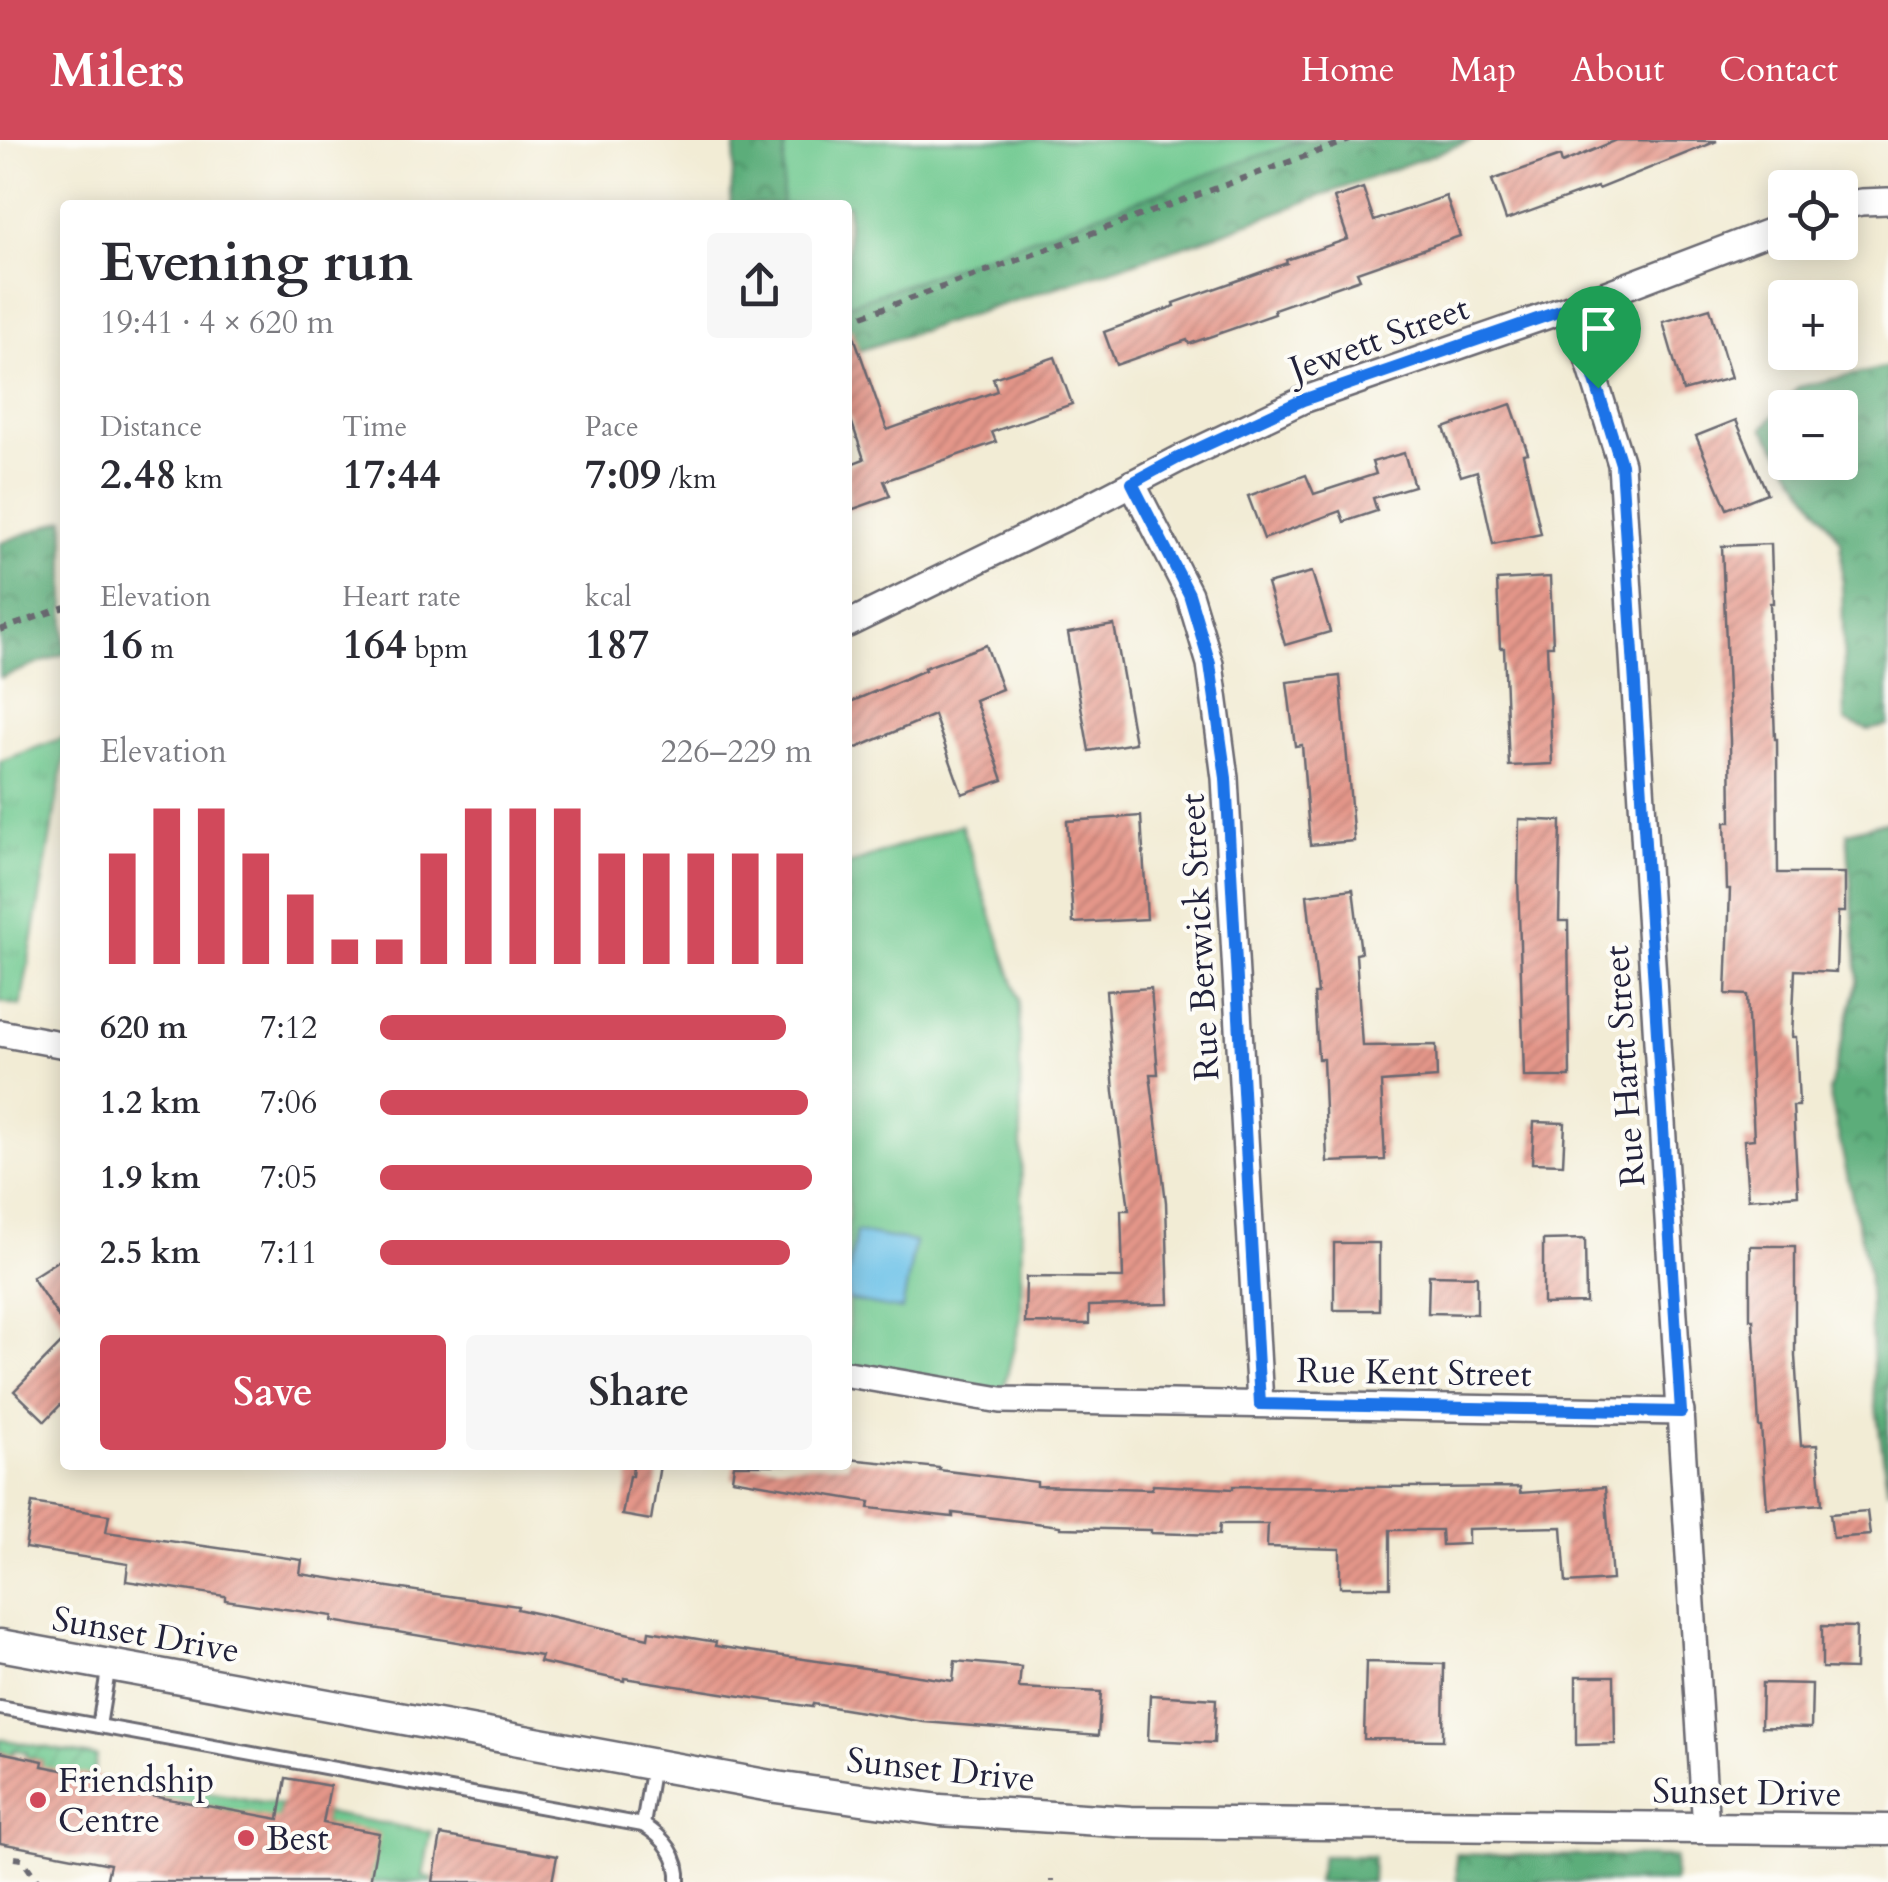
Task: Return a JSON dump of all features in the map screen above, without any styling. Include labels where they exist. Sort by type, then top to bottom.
[{"type":"street","points":[[1858,203],[1888,201]]},
{"type":"street","name":"Jewett Street","points":[[852,622],[1178,458],[1303,400],[1572,307],[1768,232]]},
{"type":"street","name":"Rue Hartt Street","points":[[1572,307],[1621,464],[1706,1829]]},
{"type":"street","name":"Rue Berwick Street","points":[[1132,483],[1189,594],[1210,664],[1226,778],[1260,1404]]},
{"type":"street","points":[[0,1033],[60,1044]]},
{"type":"street","name":"Rue Kent Street","points":[[852,1375],[1000,1400],[1681,1412]]},
{"type":"street","name":"Sunset Drive","points":[[0,1645],[776,1787],[940,1810],[1132,1822],[1888,1830]]},
{"type":"lane","points":[[99,1726],[109,1665]]},
{"type":"lane","points":[[0,1708],[642,1825],[667,1844],[679,1869],[678,1882]]},
{"type":"lane","points":[[642,1825],[653,1765]]},
{"type":"path","points":[[852,320],[1350,140]]},
{"type":"path","points":[[0,630],[60,609]]},
{"type":"path","points":[[14,1858],[22,1859],[38,1882]]},
{"type":"green space","points":[[736,140],[1472,140],[1203,240],[855,352],[852,200],[730,200]]},
{"type":"green space","points":[[785,140],[1303,140],[852,304],[852,200],[782,200]]},
{"type":"green space","points":[[1888,367],[1888,726],[1868,730],[1845,721],[1841,541],[1799,480],[1858,480],[1858,390],[1795,390]]},
{"type":"green space","points":[[60,521],[60,656],[0,678],[0,543]]},
{"type":"green space","points":[[60,739],[60,783],[21,1006],[0,1002],[0,761]]},
{"type":"green space","points":[[1888,821],[1888,1492],[1874,1393],[1868,1271],[1829,1092],[1858,979],[1847,832]]},
{"type":"green space","points":[[961,824],[1019,999],[1021,1318],[1001,1400],[852,1375],[852,864]]},
{"type":"green space","points":[[0,1739],[97,1757],[89,1797],[41,1766],[42,1761],[26,1757],[27,1752],[0,1752]]},
{"type":"green space","points":[[135,1779],[281,1805],[276,1833],[233,1811],[133,1793]]},
{"type":"green space","points":[[325,1813],[431,1832],[423,1876],[433,1878],[433,1882],[370,1882],[323,1823]]},
{"type":"green space","points":[[1456,1854],[1675,1857],[1674,1882],[1457,1882]]},
{"type":"green space","points":[[1322,1856],[1373,1856],[1372,1882],[1317,1882]]},
{"type":"water","points":[[856,1232],[915,1242],[902,1310],[852,1301]]},
{"type":"building","points":[[1617,140],[1717,141],[1598,189],[1506,220],[1492,180],[1560,156],[1562,163]]},
{"type":"building","points":[[1363,188],[1374,221],[1446,196],[1460,236],[1357,272],[1360,279],[1274,309],[1275,314],[1116,365],[1104,332],[1348,239],[1334,198]]},
{"type":"building","points":[[1710,308],[1731,378],[1683,391],[1663,322]]},
{"type":"building","points":[[852,331],[887,430],[997,391],[993,378],[1055,357],[1072,404],[992,432],[996,442],[884,481],[890,496],[852,510],[852,464],[864,459],[852,423]]},
{"type":"building","points":[[1511,404],[1528,453],[1523,454],[1541,534],[1493,544],[1477,471],[1461,476],[1444,428]]},
{"type":"building","points":[[1736,420],[1767,493],[1727,509],[1696,436]]},
{"type":"building","points":[[1404,453],[1414,486],[1373,498],[1377,511],[1344,522],[1340,511],[1264,539],[1248,496],[1306,475],[1314,494],[1376,474],[1372,462]]},
{"type":"building","points":[[1771,544],[1778,873],[1845,873],[1845,912],[1838,912],[1836,972],[1795,970],[1792,1037],[1796,1037],[1799,1106],[1793,1106],[1798,1195],[1748,1199],[1744,1140],[1754,1139],[1747,995],[1726,994],[1730,889],[1725,822],[1731,822],[1722,546]]},
{"type":"building","points":[[1312,572],[1330,632],[1285,645],[1267,584]]},
{"type":"building","points":[[1550,577],[1553,646],[1547,646],[1552,764],[1509,766],[1497,580]]},
{"type":"building","points":[[1114,625],[1135,743],[1089,751],[1068,633]]},
{"type":"building","points":[[986,645],[1002,689],[975,700],[1003,780],[962,794],[934,715],[854,749],[852,701]]},
{"type":"building","points":[[1340,676],[1354,841],[1310,845],[1302,745],[1295,746],[1287,682]]},
{"type":"building","points":[[1141,816],[1147,919],[1073,923],[1067,821]]},
{"type":"building","points":[[1519,819],[1561,821],[1559,921],[1568,921],[1570,1077],[1524,1077]]},
{"type":"building","points":[[1353,889],[1361,953],[1356,954],[1362,1046],[1436,1045],[1437,1078],[1381,1082],[1385,1160],[1327,1162],[1323,1059],[1318,1059],[1314,994],[1318,994],[1307,895]]},
{"type":"building","points":[[1151,988],[1158,1074],[1150,1074],[1166,1202],[1169,1304],[1089,1306],[1089,1324],[1025,1323],[1026,1277],[1123,1278],[1121,1210],[1129,1210],[1106,991]]},
{"type":"building","points":[[1534,1122],[1565,1123],[1563,1164],[1532,1163]]},
{"type":"building","points":[[1585,1239],[1586,1303],[1543,1304],[1543,1240]]},
{"type":"building","points":[[1334,1243],[1379,1243],[1379,1310],[1334,1310]]},
{"type":"building","points":[[1750,1246],[1795,1246],[1795,1356],[1801,1446],[1817,1445],[1822,1504],[1767,1508],[1750,1319]]},
{"type":"building","points":[[60,1259],[60,1319],[32,1277]]},
{"type":"building","points":[[1429,1275],[1477,1276],[1477,1314],[1428,1313]]},
{"type":"building","points":[[60,1344],[60,1405],[45,1421],[14,1391]]},
{"type":"building","points":[[852,1459],[940,1468],[1037,1482],[1037,1486],[1520,1487],[1520,1493],[1605,1487],[1612,1580],[1566,1583],[1562,1527],[1468,1529],[1468,1544],[1442,1545],[1441,1530],[1390,1530],[1390,1587],[1340,1587],[1340,1549],[1267,1547],[1268,1524],[1220,1524],[1219,1535],[1060,1528],[953,1513],[953,1517],[869,1508],[870,1502],[732,1479],[733,1470],[852,1470]]},
{"type":"building","points":[[633,1470],[659,1470],[651,1520],[622,1515]]},
{"type":"building","points":[[32,1503],[109,1515],[106,1532],[302,1560],[300,1574],[518,1606],[517,1609],[648,1638],[649,1631],[716,1642],[715,1646],[953,1681],[955,1661],[1021,1667],[1019,1688],[1101,1692],[1098,1736],[924,1722],[624,1681],[539,1662],[541,1656],[126,1581],[128,1564],[25,1548]]},
{"type":"building","points":[[1867,1511],[1870,1535],[1833,1538],[1830,1514]]},
{"type":"building","points":[[1822,1626],[1856,1627],[1855,1669],[1822,1668]]},
{"type":"building","points":[[1366,1662],[1444,1664],[1443,1740],[1364,1739]]},
{"type":"building","points":[[1576,1676],[1614,1676],[1615,1744],[1576,1745]]},
{"type":"building","points":[[1762,1683],[1812,1684],[1811,1728],[1761,1727]]},
{"type":"building","points":[[1150,1695],[1216,1699],[1214,1743],[1148,1740]]},
{"type":"building","points":[[0,1752],[43,1761],[42,1766],[108,1779],[107,1788],[279,1819],[286,1778],[330,1786],[323,1823],[379,1833],[370,1882],[106,1882],[110,1864],[0,1843]]},
{"type":"building","points":[[441,1835],[557,1856],[552,1882],[433,1882]]},
{"type":"place","name":"Friendship Centre","points":[[38,1800]]},
{"type":"place","name":"Best","points":[[246,1838]]},
{"type":"route","points":[[1572,307],[1598,388],[1621,464],[1681,1412],[1260,1404],[1226,778],[1210,664],[1189,594],[1132,483],[1303,400],[1572,307]]}]
